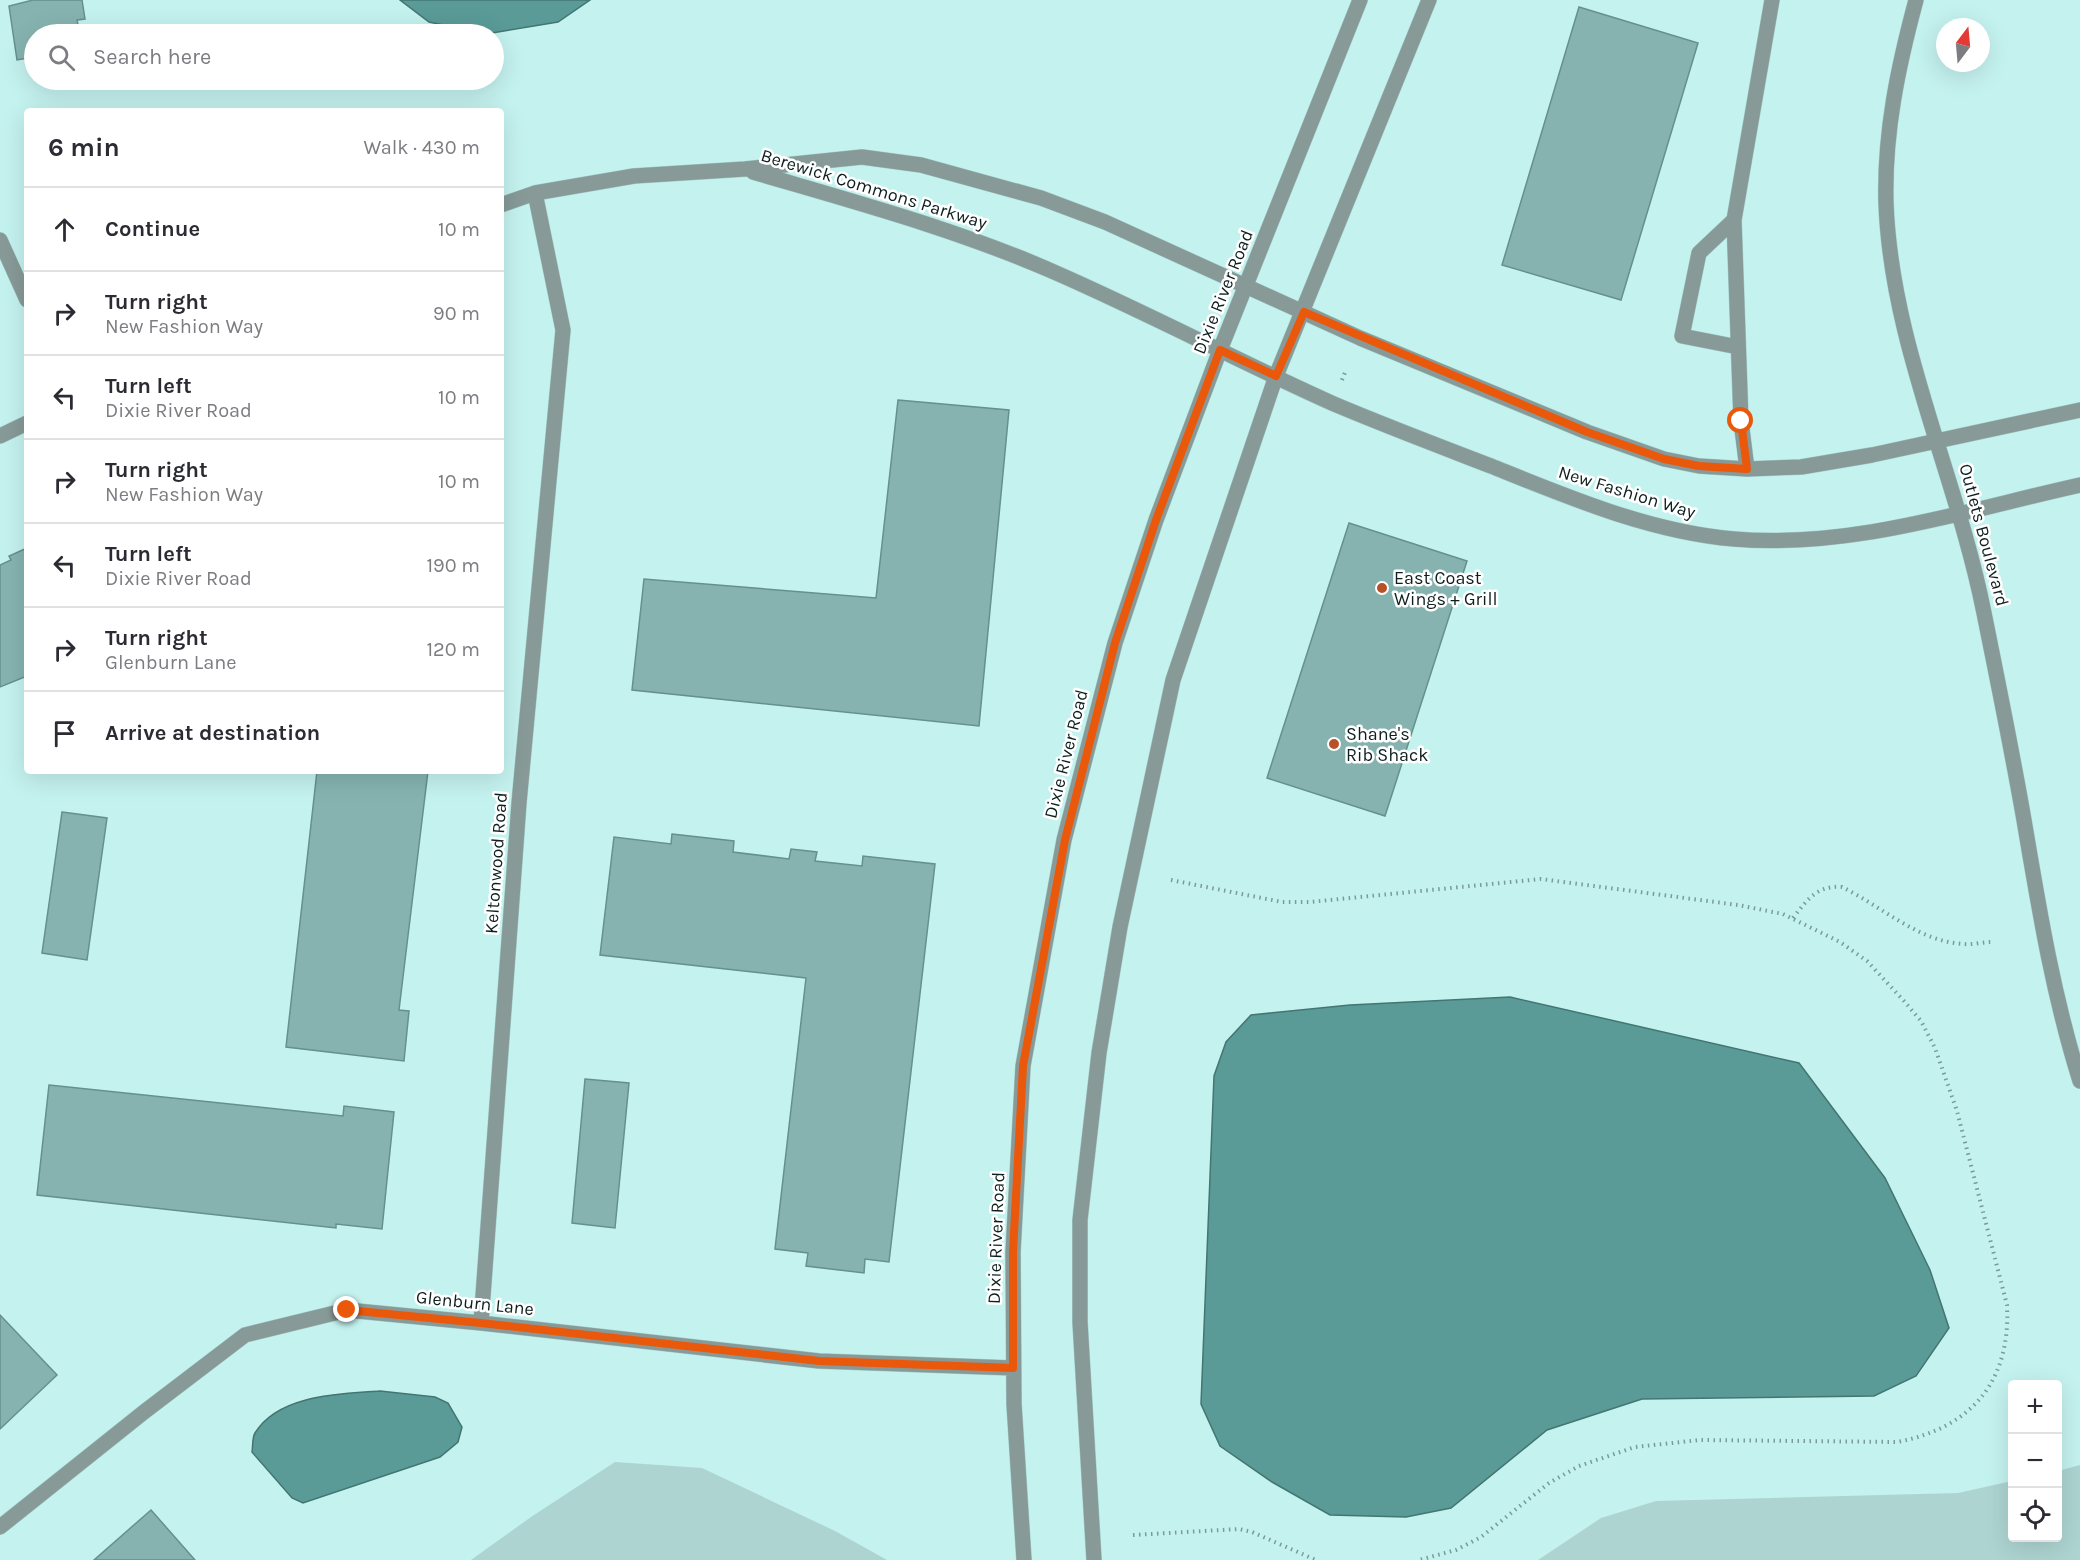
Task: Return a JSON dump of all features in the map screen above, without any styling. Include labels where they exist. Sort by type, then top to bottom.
[{"type":"street","name":"Dixie River Road","points":[[1024,1560],[1013,1368],[1013,1252],[1023,1066],[1065,840],[1115,643],[1156,520],[1220,350],[1360,0]]},
{"type":"street","points":[[1094,1560],[1080,1322],[1080,1220],[1099,1053],[1120,927],[1173,680],[1276,376],[1304,312],[1429,0]]},
{"type":"street","points":[[1747,469],[1738,347],[1734,220],[1772,0]]},
{"type":"street","name":"Outlets Boulevard","points":[[1916,0],[1896,75],[1890,120],[1886,204],[1891,252],[1910,344],[1960,512],[1981,598],[2012,747],[2040,922],[2063,1026],[2080,1081]]},
{"type":"street","name":"Berewick Commons Parkway","points":[[504,204],[535,193],[634,176],[745,170],[861,157],[921,165],[1041,198],[1105,222],[1246,286]]},
{"type":"street","name":"Berewick Commons Parkway","points":[[745,170],[888,210],[977,241],[1054,272],[1220,350]]},
{"type":"street","name":"Keltonwood Road","points":[[481,1323],[519,803],[563,330],[535,193]]},
{"type":"street","points":[[1734,220],[1699,253],[1682,336],[1738,347]]},
{"type":"street","points":[[0,240],[24,293]]},
{"type":"street","points":[[1246,286],[1598,436],[1664,459],[1699,466],[1747,469],[1801,467],[2080,410]]},
{"type":"street","name":"New Fashion Way","points":[[1220,350],[1334,404],[1550,490],[1624,515],[1712,536],[1782,541],[1869,533],[2080,485]]},
{"type":"street","points":[[0,436],[24,424]]},
{"type":"street","name":"Glenburn Lane","points":[[0,1527],[245,1335],[347,1310],[819,1361],[1013,1368]]},
{"type":"path","points":[[1172,880],[1243,896],[1282,902],[1300,902],[1541,879],[1738,905],[1793,918],[1840,942],[1867,961],[1921,1021],[1935,1048],[1957,1111],[2007,1305],[2006,1347],[1991,1386],[1964,1416],[1922,1437],[1869,1442],[1668,1442],[1609,1454],[1549,1483],[1481,1538],[1456,1550],[1419,1560]]},
{"type":"path","points":[[1793,918],[1818,891],[1828,886],[1842,887],[1919,931],[1940,939],[1964,944],[1992,942]]},
{"type":"path","points":[[1133,1535],[1239,1529],[1252,1532],[1316,1560]]},
{"type":"shaded area","points":[[400,0],[590,0],[558,22],[504,31],[504,24],[429,22]]},
{"type":"shaded area","points":[[1510,997],[1799,1063],[1885,1178],[1930,1270],[1949,1328],[1916,1376],[1874,1396],[1642,1399],[1547,1430],[1451,1508],[1406,1517],[1330,1515],[1272,1482],[1220,1446],[1201,1404],[1214,1076],[1226,1042],[1251,1015],[1350,1005]]},
{"type":"shaded area","points":[[380,1391],[435,1397],[448,1403],[462,1427],[458,1442],[440,1457],[303,1503],[292,1498],[252,1452],[255,1433],[279,1410],[312,1398]]},
{"type":"shaded area","points":[[615,1462],[702,1468],[835,1531],[887,1560],[471,1560]]},
{"type":"shaded area","points":[[2080,1465],[2080,1560],[1538,1560],[1601,1518],[1656,1501],[1958,1493],[2008,1482],[2008,1542],[2062,1542],[2062,1470]]},
{"type":"building","points":[[33,0],[82,0],[85,19],[77,20],[78,24],[24,24],[24,59],[17,60],[9,6]]},
{"type":"building","points":[[1579,7],[1698,43],[1621,300],[1502,265]]},
{"type":"building","points":[[898,400],[1009,410],[979,726],[632,690],[644,579],[876,598]]},
{"type":"building","points":[[1349,523],[1467,561],[1385,816],[1267,778]]},
{"type":"building","points":[[24,549],[24,677],[0,687],[0,565],[11,560],[9,556]]},
{"type":"building","points":[[317,774],[428,774],[399,1010],[409,1011],[404,1061],[286,1047]]},
{"type":"building","points":[[62,812],[107,818],[87,960],[42,953]]},
{"type":"building","points":[[672,834],[734,841],[733,852],[789,859],[791,849],[817,852],[815,861],[862,866],[863,856],[935,864],[889,1262],[865,1259],[864,1273],[806,1266],[808,1253],[775,1249],[806,978],[600,955],[614,837],[671,844]]},
{"type":"building","points":[[585,1079],[629,1083],[615,1228],[572,1223]]},
{"type":"building","points":[[49,1085],[343,1116],[344,1106],[394,1112],[382,1229],[336,1224],[336,1228],[37,1195]]},
{"type":"building","points":[[0,1315],[57,1375],[0,1429]]},
{"type":"building","points":[[151,1510],[195,1560],[94,1560]]},
{"type":"place","name":"East Coast Wings + Grill","points":[[1382,588]]},
{"type":"place","name":"Shane's Rib Shack","points":[[1334,744]]},
{"type":"route","points":[[347,1310],[819,1361],[1013,1368],[1013,1252],[1023,1066],[1065,840],[1115,643],[1156,520],[1220,350],[1276,376],[1304,312],[1360,338],[1587,432],[1664,459],[1699,466],[1747,469],[1741,421]]}]
